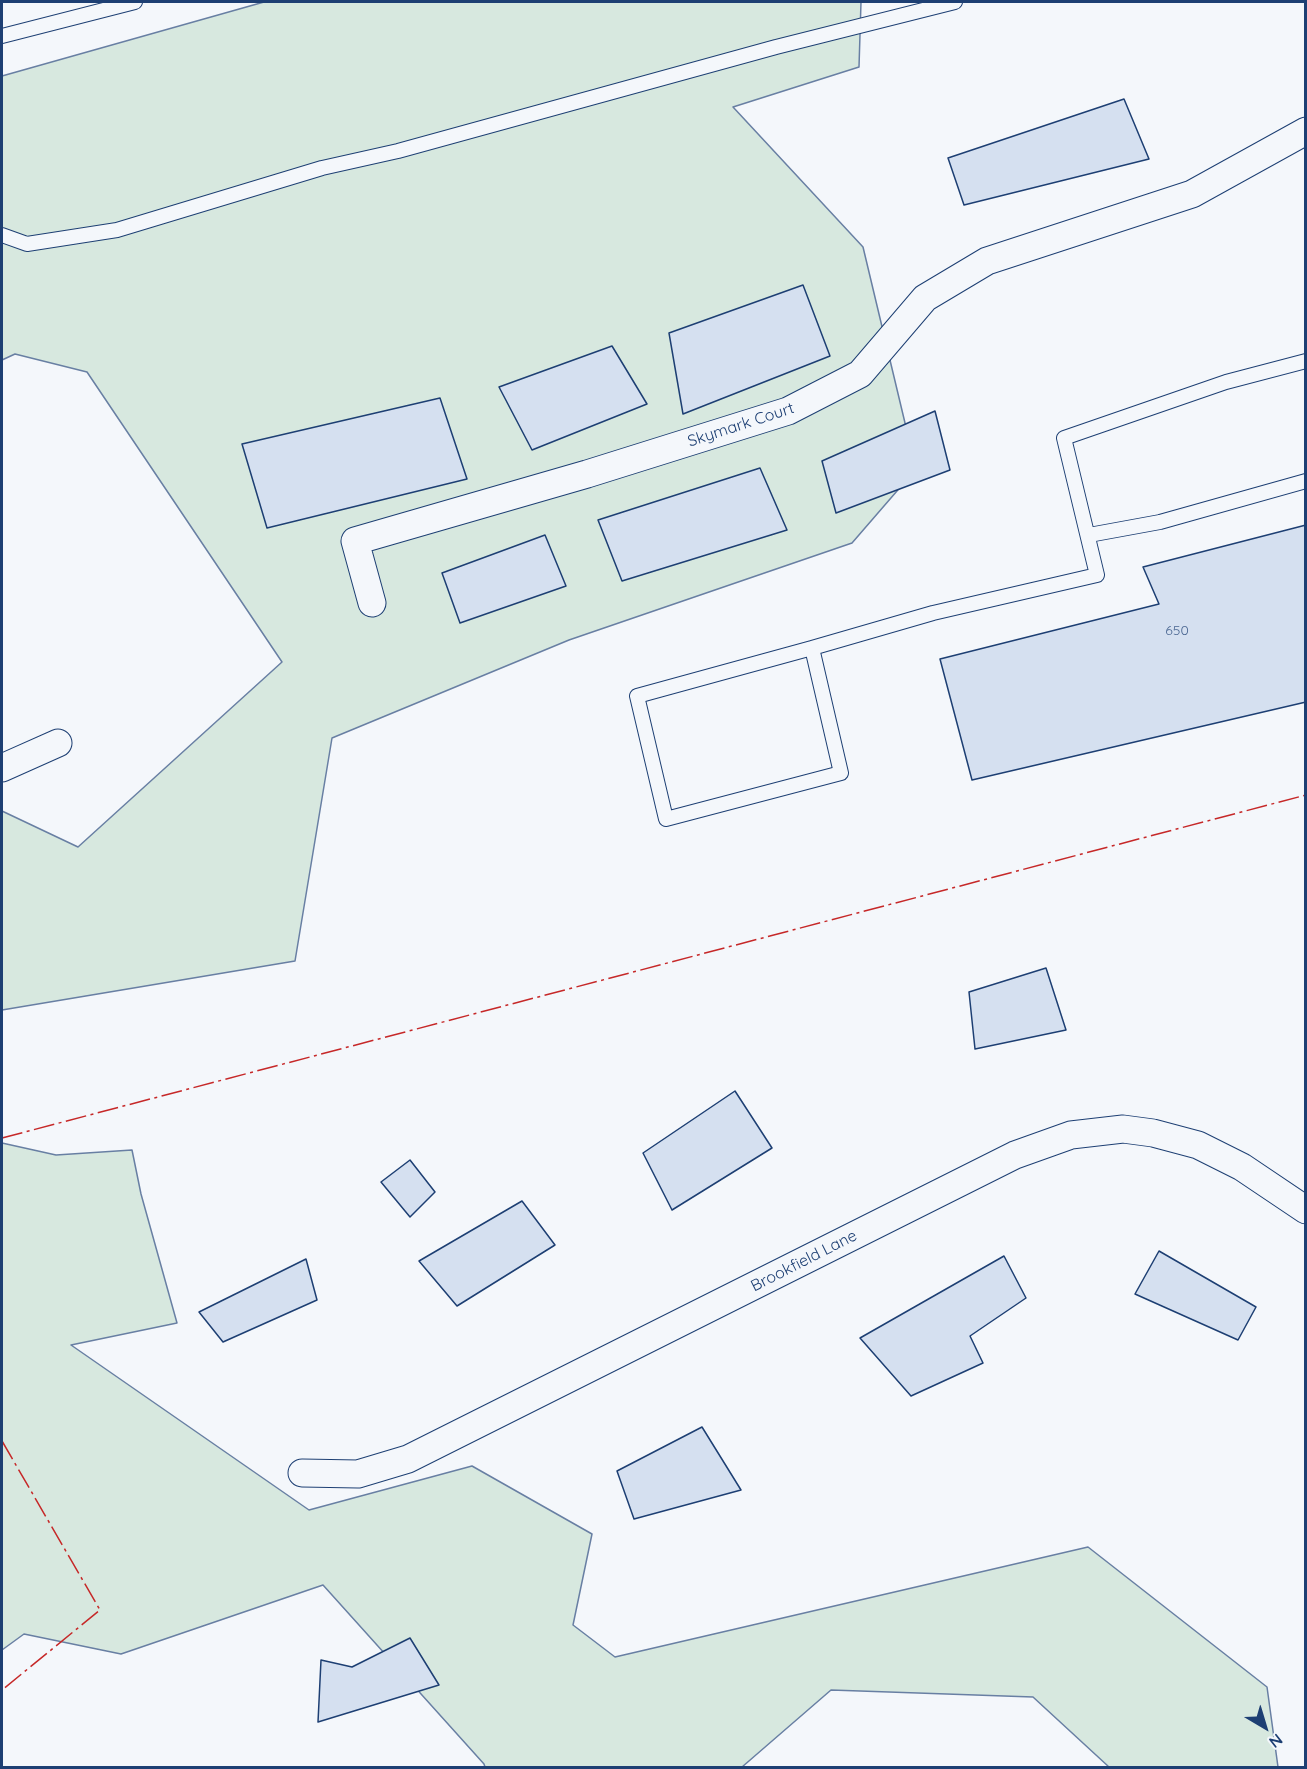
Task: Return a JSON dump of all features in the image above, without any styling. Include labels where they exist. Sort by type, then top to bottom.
[{"type":"street","name":"Skymark Court","points":[[372,603],[355,541],[587,474],[788,411],[860,375],[925,298],[987,261],[1192,194],[1305,131]]},
{"type":"street","points":[[2,768],[58,743]]},
{"type":"street","name":"Brookfield Lane","points":[[302,1473],[358,1474],[408,1459],[1015,1155],[1071,1136],[1123,1129],[1153,1133],[1198,1145],[1242,1167],[1305,1210]]},
{"type":"lane","points":[[2,36],[135,2]]},
{"type":"lane","points":[[2,235],[27,244],[117,230],[322,168],[398,151],[776,47],[955,2]]},
{"type":"lane","points":[[812,648],[841,773],[666,819],[637,696],[933,613],[1097,575],[1064,438],[1226,382],[1305,361]]},
{"type":"lane","points":[[1089,535],[1160,522],[1305,481]]},
{"type":"shaded area","points":[[264,2],[861,2],[859,67],[733,107],[863,247],[916,469],[852,543],[569,640],[332,738],[295,961],[2,1010],[2,811],[78,847],[282,662],[87,372],[15,354],[2,360],[2,76]]},
{"type":"shaded area","points":[[2,1143],[56,1155],[132,1150],[141,1194],[177,1323],[71,1345],[309,1510],[472,1466],[592,1534],[573,1625],[615,1657],[1088,1547],[1267,1687],[1278,1767],[1109,1767],[1033,1697],[831,1690],[742,1767],[485,1767],[323,1585],[121,1654],[24,1634],[2,1650]]},
{"type":"building","points":[[1124,99],[1149,159],[964,205],[948,158]]},
{"type":"building","points":[[803,285],[830,356],[683,414],[669,333]]},
{"type":"building","points":[[612,346],[647,404],[532,450],[499,387]]},
{"type":"building","points":[[440,398],[467,479],[267,528],[242,444]]},
{"type":"building","points":[[935,411],[950,470],[836,513],[822,461]]},
{"type":"building","points":[[760,468],[787,530],[622,581],[598,520]]},
{"type":"building","points":[[1306,525],[1306,702],[972,780],[940,659],[1159,604],[1143,567]]},
{"type":"building","points":[[545,535],[566,586],[460,623],[442,573]]},
{"type":"building","points":[[1046,968],[1066,1030],[975,1049],[969,992]]},
{"type":"building","points":[[735,1091],[772,1148],[672,1210],[643,1153]]},
{"type":"building","points":[[410,1160],[435,1192],[410,1217],[381,1182]]},
{"type":"building","points":[[522,1201],[555,1245],[457,1306],[419,1261]]},
{"type":"building","points":[[1159,1251],[1256,1307],[1238,1340],[1135,1294]]},
{"type":"building","points":[[1004,1256],[1026,1298],[970,1336],[983,1363],[911,1396],[860,1338]]},
{"type":"building","points":[[306,1259],[317,1300],[223,1342],[199,1312]]},
{"type":"building","points":[[702,1427],[741,1490],[634,1519],[617,1471]]},
{"type":"building","points":[[410,1638],[439,1685],[318,1722],[321,1660],[352,1667]]},
{"type":"power","points":[[2,1138],[1306,795]]},
{"type":"power","points":[[2,1441],[100,1610],[2,1690]]}]
